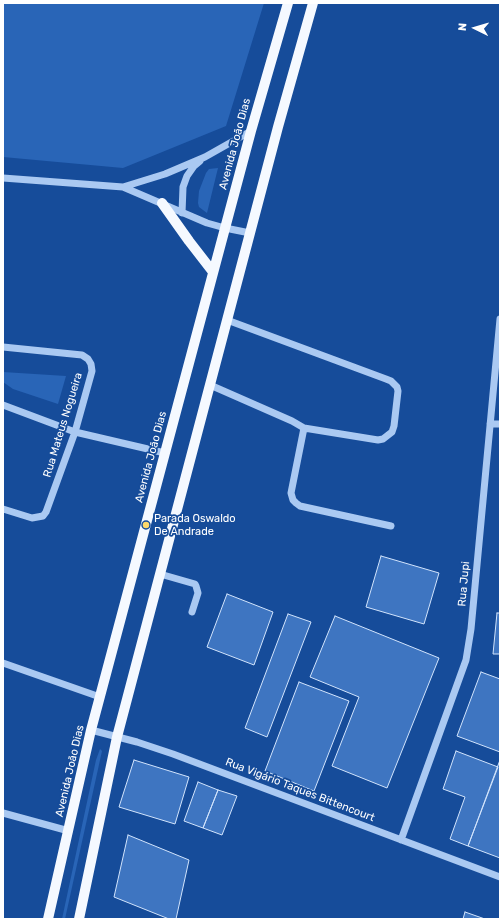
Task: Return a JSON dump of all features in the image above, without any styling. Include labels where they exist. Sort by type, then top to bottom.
[{"type":"main road","name":"Avenida João Dias","points":[[48,919],[91,730],[251,131],[288,3]]},
{"type":"main road","points":[[79,919],[117,737],[278,127],[313,3]]},
{"type":"main road","points":[[162,203],[213,272]]},
{"type":"street","points":[[123,187],[165,174],[205,157],[251,131]]},
{"type":"street","points":[[182,213],[183,187],[187,176],[194,166],[205,157]]},
{"type":"street","points":[[3,178],[123,187],[206,223],[250,233]]},
{"type":"street","name":"Rua Jupi","points":[[401,840],[466,660],[471,628],[500,319]]},
{"type":"street","points":[[210,385],[292,421],[304,428],[378,440],[383,439],[392,432],[394,426],[398,391],[397,387],[392,381],[227,320]]},
{"type":"street","name":"Rua Mateus Nogueira","points":[[3,347],[82,355],[92,364],[92,371],[75,432],[46,512],[43,516],[32,518],[3,509]]},
{"type":"street","points":[[3,405],[75,432],[165,453]]},
{"type":"street","points":[[490,424],[500,424]]},
{"type":"street","points":[[304,428],[291,493],[293,500],[300,506],[391,526]]},
{"type":"street","points":[[160,574],[196,586],[198,593],[192,612]]},
{"type":"street","points":[[3,663],[100,697]]},
{"type":"street","name":"Rua Vigário Taques Bittencourt","points":[[91,730],[173,754],[500,877]]},
{"type":"street","points":[[3,813],[69,832]]},
{"type":"shaded area","points":[[3,3],[264,3],[226,126],[123,168],[3,157]]},
{"type":"shaded area","points":[[218,168],[207,213],[199,207],[199,191],[209,169]]},
{"type":"shaded area","points":[[3,372],[66,376],[58,404],[13,389],[3,382]]},
{"type":"shaded area","points":[[100,749],[102,751],[65,919],[62,919],[96,760]]},
{"type":"building","points":[[381,556],[439,573],[424,624],[366,607]]},
{"type":"building","points":[[227,594],[273,612],[254,665],[207,647]]},
{"type":"building","points":[[497,613],[500,613],[500,654],[493,654]]},
{"type":"building","points":[[288,614],[311,622],[267,737],[245,728]]},
{"type":"building","points":[[335,616],[439,658],[387,788],[332,766],[359,697],[310,677]]},
{"type":"building","points":[[481,672],[500,679],[500,752],[457,736]]},
{"type":"building","points":[[299,682],[349,701],[314,791],[265,771]]},
{"type":"building","points":[[456,751],[498,767],[468,846],[450,839],[465,797],[443,789]]},
{"type":"building","points":[[134,760],[189,777],[175,824],[119,807]]},
{"type":"building","points":[[500,760],[500,858],[468,846]]},
{"type":"building","points":[[198,782],[218,790],[203,828],[184,821]]},
{"type":"building","points":[[218,790],[237,796],[222,835],[203,828]]},
{"type":"building","points":[[128,835],[189,860],[176,919],[169,919],[114,897]]},
{"type":"building","points":[[465,912],[485,919],[463,919]]},
{"type":"place","name":"Parada Oswaldo De Andrade","points":[[146,525]]}]
